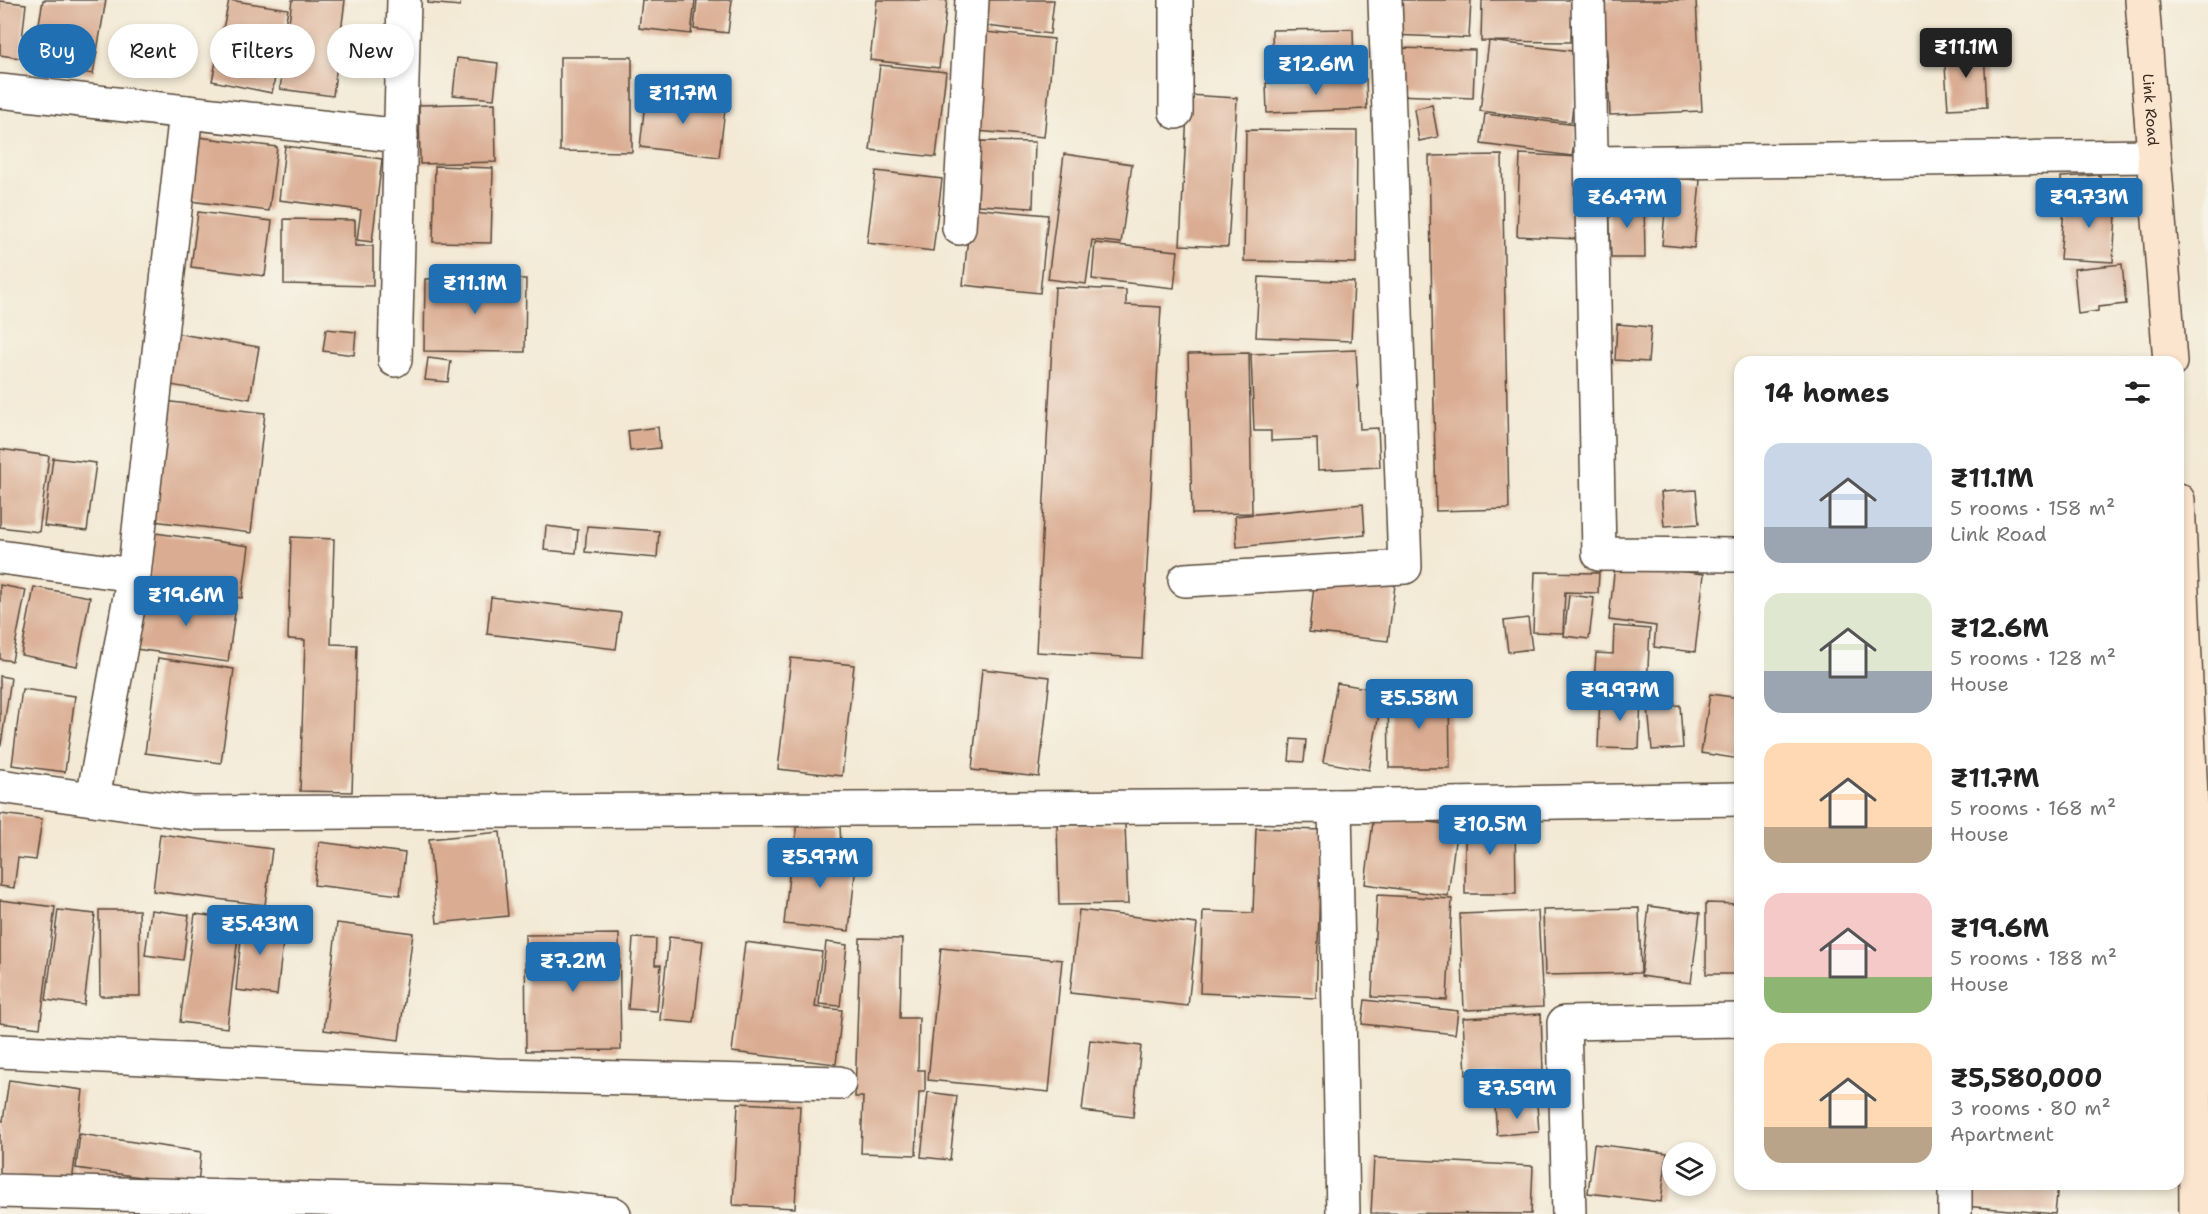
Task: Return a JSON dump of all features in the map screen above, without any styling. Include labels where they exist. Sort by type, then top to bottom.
[{"type":"street","points":[[395,360],[404,0]]},
{"type":"street","points":[[959,228],[972,0]]},
{"type":"street","points":[[1176,0],[1176,112]]},
{"type":"street","points":[[1185,580],[1405,567],[1385,0]]},
{"type":"street","points":[[1588,0],[1599,554],[1734,555]]},
{"type":"street","name":"Link Road","points":[[2142,0],[2170,356]]},
{"type":"street","points":[[0,91],[401,136]]},
{"type":"street","points":[[93,798],[134,575],[186,112]]},
{"type":"street","points":[[1592,163],[2154,156]]},
{"type":"street","points":[[0,557],[134,575]]},
{"type":"street","points":[[0,786],[192,813],[1335,806],[1734,799]]},
{"type":"street","points":[[2184,791],[2186,1015],[2196,1214]]},
{"type":"street","points":[[1335,806],[1343,1214]]},
{"type":"street","points":[[1569,1214],[1564,1023],[1734,1020]]},
{"type":"street","points":[[0,1051],[484,1074],[839,1083]]},
{"type":"street","points":[[1955,1190],[1955,1214]]},
{"type":"street","points":[[0,1191],[514,1204],[614,1214]]},
{"type":"building","points":[[43,0],[106,0],[96,57],[96,24],[39,24]]},
{"type":"building","points":[[229,0],[288,9],[285,24],[224,24]]},
{"type":"building","points":[[292,0],[345,0],[342,24],[327,24],[327,78],[335,78],[333,96],[280,89],[281,78],[315,78],[315,24],[289,24]]},
{"type":"building","points":[[428,0],[461,0],[460,6],[428,3]]},
{"type":"building","points":[[642,0],[695,0],[691,34],[639,28]]},
{"type":"building","points":[[697,0],[732,0],[728,33],[694,29]]},
{"type":"building","points":[[877,0],[947,0],[939,68],[870,60]]},
{"type":"building","points":[[974,0],[1054,0],[1050,34],[971,24]]},
{"type":"building","points":[[1391,0],[1471,0],[1469,38],[1389,35]]},
{"type":"building","points":[[1482,0],[1572,0],[1571,42],[1481,41]]},
{"type":"building","points":[[1604,0],[1696,0],[1702,111],[1610,115]]},
{"type":"building","points":[[0,1],[26,4],[24,24],[18,24],[18,58],[0,55]]},
{"type":"building","points":[[1353,29],[1354,68],[1273,69],[1272,30]]},
{"type":"building","points":[[975,31],[1054,39],[1044,137],[966,130]]},
{"type":"building","points":[[1489,41],[1580,52],[1571,122],[1480,111]]},
{"type":"building","points":[[1397,48],[1475,50],[1473,98],[1396,95]]},
{"type":"building","points":[[1984,50],[1987,107],[1948,109],[1944,52]]},
{"type":"building","points":[[560,57],[632,57],[632,152],[560,151]]},
{"type":"building","points":[[457,58],[498,63],[494,99],[453,95]]},
{"type":"building","points":[[880,65],[946,72],[936,157],[870,150]]},
{"type":"building","points":[[213,78],[275,78],[272,93],[212,81]]},
{"type":"building","points":[[1366,79],[1367,109],[1267,113],[1266,83]]},
{"type":"building","points":[[646,93],[726,102],[719,157],[640,147]]},
{"type":"building","points":[[1188,95],[1237,98],[1228,247],[1180,245]]},
{"type":"building","points":[[495,103],[496,162],[420,164],[419,105]]},
{"type":"building","points":[[1432,105],[1438,137],[1419,141],[1414,109]]},
{"type":"building","points":[[1485,114],[1577,125],[1572,156],[1481,144]]},
{"type":"building","points":[[1246,130],[1357,131],[1356,263],[1244,261]]},
{"type":"building","points":[[198,137],[277,147],[269,211],[190,201]]},
{"type":"building","points":[[980,141],[1035,142],[1033,208],[978,205]]},
{"type":"building","points":[[285,146],[382,159],[372,242],[357,240],[361,210],[279,200]]},
{"type":"building","points":[[1064,154],[1132,164],[1121,243],[1092,240],[1086,284],[1048,279]]},
{"type":"building","points":[[1520,154],[1579,157],[1576,239],[1517,236]]},
{"type":"building","points":[[1502,155],[1509,509],[1436,511],[1429,156]]},
{"type":"building","points":[[435,166],[493,168],[491,243],[433,242]]},
{"type":"building","points":[[876,171],[942,179],[933,251],[867,243]]},
{"type":"building","points":[[2100,175],[2100,194],[2062,196],[2061,177]]},
{"type":"building","points":[[1668,178],[1700,180],[1694,248],[1662,245]]},
{"type":"building","points":[[2065,196],[2117,200],[2113,262],[2060,259]]},
{"type":"building","points":[[1644,199],[1645,258],[1611,258],[1609,200]]},
{"type":"building","points":[[971,208],[1048,215],[1040,293],[963,285]]},
{"type":"building","points":[[198,212],[272,221],[265,276],[191,267]]},
{"type":"building","points":[[284,219],[355,220],[355,246],[373,246],[373,286],[284,284]]},
{"type":"building","points":[[1095,243],[1178,251],[1174,288],[1092,279]]},
{"type":"building","points":[[2122,264],[2126,304],[2098,307],[2098,311],[2078,314],[2074,269]]},
{"type":"building","points":[[1259,277],[1354,282],[1351,341],[1256,337]]},
{"type":"building","points":[[425,279],[526,279],[525,352],[424,351]]},
{"type":"building","points":[[1055,287],[1126,290],[1126,305],[1161,307],[1142,658],[1036,652]]},
{"type":"building","points":[[1617,324],[1651,327],[1648,362],[1615,360]]},
{"type":"building","points":[[326,329],[356,332],[354,355],[323,351]]},
{"type":"building","points":[[174,333],[259,347],[250,399],[165,384]]},
{"type":"building","points":[[1356,350],[1360,429],[1378,428],[1380,467],[1318,470],[1317,439],[1271,441],[1271,431],[1254,431],[1251,354]]},
{"type":"building","points":[[1249,353],[1252,513],[1192,514],[1188,354]]},
{"type":"building","points":[[428,358],[451,361],[448,382],[425,380]]},
{"type":"building","points":[[163,401],[265,413],[251,533],[145,520]]},
{"type":"building","points":[[658,427],[660,448],[630,451],[628,431]]},
{"type":"building","points":[[0,449],[49,456],[39,532],[0,527]]},
{"type":"building","points":[[53,458],[96,463],[87,531],[44,526]]},
{"type":"building","points":[[1696,490],[1699,524],[1664,526],[1661,492]]},
{"type":"building","points":[[1363,504],[1365,535],[1237,547],[1235,516]]},
{"type":"building","points":[[546,526],[578,530],[576,553],[544,550]]},
{"type":"building","points":[[587,526],[659,531],[657,558],[585,552]]},
{"type":"building","points":[[155,533],[249,546],[242,598],[148,585]]},
{"type":"building","points":[[291,537],[334,539],[331,644],[357,645],[352,792],[300,791],[305,640],[288,639]]},
{"type":"building","points":[[1615,564],[1704,574],[1695,652],[1654,647],[1656,626],[1609,620]]},
{"type":"building","points":[[1535,572],[1599,573],[1598,593],[1565,592],[1563,633],[1533,632]]},
{"type":"building","points":[[1315,576],[1395,585],[1388,641],[1309,632]]},
{"type":"building","points":[[0,585],[26,590],[12,661],[0,659]]},
{"type":"building","points":[[34,587],[90,597],[77,666],[21,655]]},
{"type":"building","points":[[144,592],[236,605],[228,662],[136,649]]},
{"type":"building","points":[[1569,595],[1594,598],[1589,639],[1564,636]]},
{"type":"building","points":[[491,597],[621,613],[616,649],[487,634]]},
{"type":"building","points":[[1528,618],[1532,649],[1508,652],[1504,621]]},
{"type":"building","points":[[1614,626],[1650,629],[1647,686],[1594,683],[1596,653],[1613,654]]},
{"type":"building","points":[[158,658],[234,669],[221,763],[145,753]]},
{"type":"building","points":[[791,658],[854,665],[842,776],[778,769]]},
{"type":"building","points":[[982,669],[1050,677],[1039,777],[972,770]]},
{"type":"building","points":[[0,676],[11,678],[1,745],[0,745]]},
{"type":"building","points":[[1337,683],[1383,691],[1369,770],[1323,762]]},
{"type":"building","points":[[22,689],[75,696],[65,772],[12,765]]},
{"type":"building","points":[[1388,691],[1449,691],[1450,768],[1389,768]]},
{"type":"building","points":[[1710,694],[1734,697],[1734,758],[1701,753]]},
{"type":"building","points":[[1600,695],[1641,696],[1639,749],[1598,748]]},
{"type":"building","points":[[1680,705],[1683,748],[1652,750],[1648,708]]},
{"type":"building","points":[[1291,739],[1306,740],[1304,762],[1289,761]]},
{"type":"building","points":[[0,814],[42,819],[36,860],[18,858],[14,888],[0,886]]},
{"type":"building","points":[[1374,814],[1457,826],[1448,896],[1365,884]]},
{"type":"building","points":[[1465,818],[1515,818],[1516,894],[1465,894]]},
{"type":"building","points":[[1125,824],[1128,904],[1059,905],[1057,825]]},
{"type":"building","points":[[840,826],[841,847],[796,847],[796,827]]},
{"type":"building","points":[[1256,828],[1322,830],[1316,998],[1200,993],[1203,911],[1253,913]]},
{"type":"building","points":[[500,832],[508,916],[437,923],[429,839]]},
{"type":"building","points":[[160,834],[272,849],[265,905],[153,891]]},
{"type":"building","points":[[319,842],[405,853],[400,895],[314,885]]},
{"type":"building","points":[[792,847],[857,855],[849,931],[784,924]]},
{"type":"building","points":[[1377,895],[1452,899],[1447,1000],[1372,997]]},
{"type":"building","points":[[0,900],[55,907],[40,1028],[0,1023]]},
{"type":"building","points":[[1706,903],[1734,904],[1734,974],[1706,974]]},
{"type":"building","points":[[1649,906],[1700,913],[1691,983],[1641,976]]},
{"type":"building","points":[[1639,908],[1641,973],[1545,975],[1543,910]]},
{"type":"building","points":[[58,910],[95,914],[84,1005],[46,1000]]},
{"type":"building","points":[[99,910],[139,910],[140,996],[100,996]]},
{"type":"building","points":[[151,910],[189,915],[183,960],[145,955]]},
{"type":"building","points":[[1079,910],[1197,924],[1188,1006],[1070,993]]},
{"type":"building","points":[[1538,911],[1543,1007],[1464,1010],[1460,914]]},
{"type":"building","points":[[195,914],[240,920],[227,1028],[180,1022]]},
{"type":"building","points":[[243,918],[285,923],[277,995],[236,990]]},
{"type":"building","points":[[337,923],[413,933],[399,1040],[324,1030]]},
{"type":"building","points":[[619,934],[621,1050],[526,1051],[525,935]]},
{"type":"building","points":[[669,937],[703,941],[694,1023],[660,1020]]},
{"type":"building","points":[[633,938],[656,939],[655,965],[661,965],[657,1011],[628,1009]]},
{"type":"building","points":[[860,938],[902,939],[900,1018],[919,1018],[918,1070],[925,1070],[925,1092],[919,1092],[916,1155],[861,1153],[863,1097],[855,1097]]},
{"type":"building","points":[[745,942],[822,952],[815,1007],[842,1010],[836,1064],[732,1052]]},
{"type":"building","points":[[826,942],[847,945],[840,1006],[819,1004]]},
{"type":"building","points":[[941,948],[1062,960],[1049,1092],[928,1080]]},
{"type":"building","points":[[1365,1000],[1458,1011],[1455,1034],[1362,1024]]},
{"type":"building","points":[[1541,1014],[1543,1071],[1466,1075],[1463,1018]]},
{"type":"building","points":[[1090,1040],[1141,1046],[1133,1117],[1082,1111]]},
{"type":"building","points":[[1502,1076],[1540,1081],[1537,1103],[1499,1099]]},
{"type":"building","points":[[9,1080],[83,1090],[72,1183],[0,1174],[0,1120],[3,1121]]},
{"type":"building","points":[[928,1092],[957,1096],[950,1160],[921,1157]]},
{"type":"building","points":[[738,1103],[800,1106],[795,1208],[733,1205]]},
{"type":"building","points":[[1537,1104],[1539,1132],[1497,1135],[1495,1107]]},
{"type":"building","points":[[80,1134],[201,1152],[198,1185],[76,1168]]},
{"type":"building","points":[[1594,1144],[1662,1152],[1661,1202],[1588,1193]]},
{"type":"building","points":[[1374,1158],[1533,1166],[1531,1214],[1371,1213]]},
{"type":"building","points":[[1965,1190],[2057,1190],[2055,1214],[1964,1206]]}]
